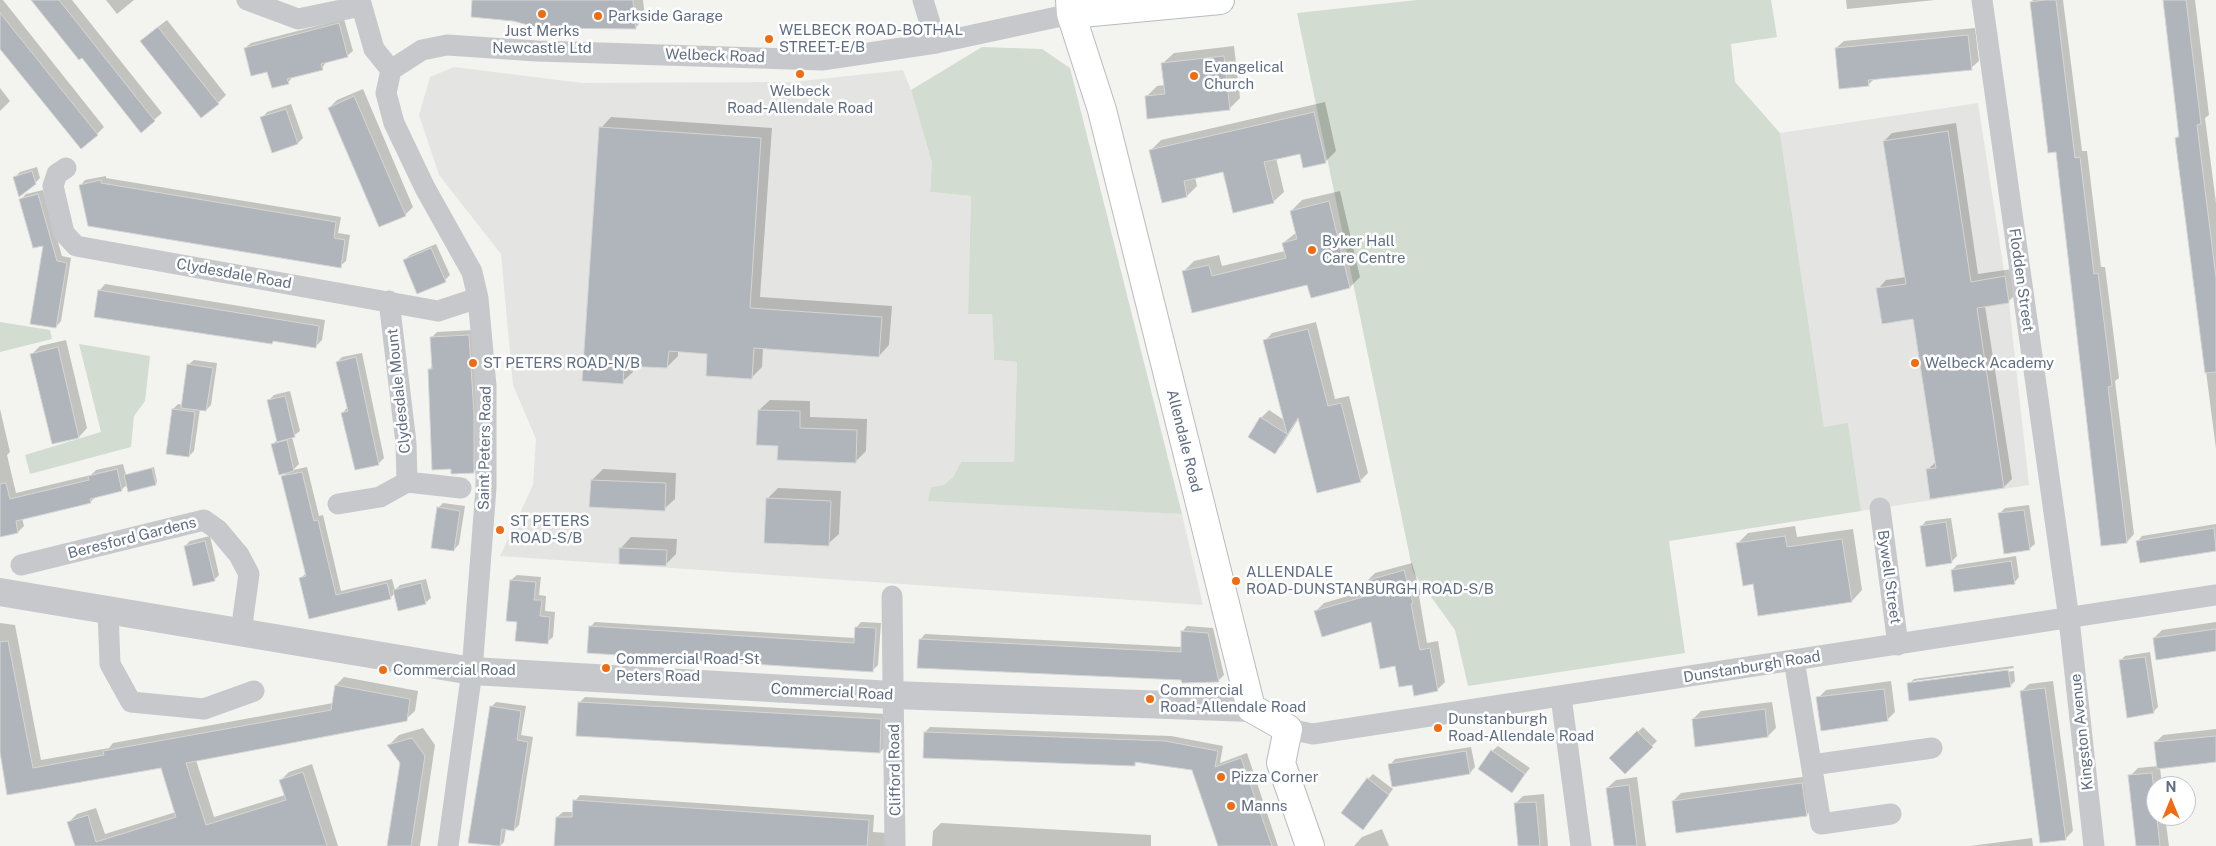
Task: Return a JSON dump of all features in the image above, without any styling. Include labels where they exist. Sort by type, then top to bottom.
[{"type":"main road","name":"Welbeck Road","points":[[1070,7],[1220,0]]},
{"type":"main road","name":"Allendale Road","points":[[1070,7],[1102,110],[1250,708]]},
{"type":"main road","points":[[1250,708],[1288,729],[1281,763],[1310,846]]},
{"type":"street","points":[[247,0],[298,19],[360,3],[374,49],[391,70]]},
{"type":"street","points":[[923,0],[936,43]]},
{"type":"street","name":"Flodden Street","points":[[1982,0],[2069,619]]},
{"type":"street","name":"Welbeck Road","points":[[391,70],[422,50],[447,45],[537,51],[822,60],[936,43],[1070,7]]},
{"type":"street","name":"Saint Peters Road","points":[[391,70],[386,93],[394,123],[425,188],[472,272],[478,298],[486,386],[486,488],[472,671],[448,846]]},
{"type":"street","name":"Clydesdale Road","points":[[66,168],[57,174],[53,186],[64,233],[76,246],[438,311],[478,298]]},
{"type":"street","name":"Clydesdale Mount","points":[[389,301],[406,443],[407,482]]},
{"type":"street","points":[[338,504],[380,497],[407,482],[461,488]]},
{"type":"street","name":"Bywell Street","points":[[1880,508],[1898,645]]},
{"type":"street","name":"Beresford Gardens","points":[[21,565],[204,520],[218,530],[239,555],[249,574],[241,632]]},
{"type":"street","name":"Commercial Road","points":[[0,592],[472,671],[893,695],[1250,708]]},
{"type":"street","name":"Dunstanburgh Road","points":[[1288,729],[1313,734],[2216,595]]},
{"type":"street","name":"Clifford Road","points":[[892,596],[895,846]]},
{"type":"street","points":[[108,611],[110,664],[131,702],[204,709],[254,692]]},
{"type":"street","name":"Kingston Avenue","points":[[2069,619],[2094,846]]},
{"type":"street","points":[[1794,660],[1821,824],[1891,814]]},
{"type":"street","points":[[1560,697],[1581,846]]},
{"type":"street","points":[[1812,765],[1932,748]]},
{"type":"shaded area","points":[[1417,0],[1771,0],[1777,37],[1731,44],[1735,82],[1780,133],[1824,427],[1848,423],[1861,511],[1669,541],[1685,653],[1468,686],[1455,630],[1413,572],[1297,13]]},
{"type":"shaded area","points":[[982,47],[1042,49],[1070,68],[1182,514],[928,501],[931,487],[944,485],[953,477],[961,462],[1014,462],[1017,362],[994,360],[992,314],[968,314],[971,196],[930,192],[932,163],[911,90]]},
{"type":"shaded area","points":[[454,67],[582,83],[793,82],[903,70],[911,90],[932,163],[930,192],[971,196],[968,313],[992,314],[994,360],[1017,362],[1014,462],[961,462],[953,477],[944,485],[931,487],[1109,509],[1182,514],[1203,605],[500,556],[533,485],[536,439],[513,385],[501,254],[439,175],[419,115],[430,77]]},
{"type":"shaded area","name":"Welbeck Academy","points":[[1978,103],[2009,303],[2029,485],[1861,511],[1848,424],[1824,427],[1780,133]]},
{"type":"shaded area","points":[[0,322],[50,330],[52,339],[0,352]]},
{"type":"shaded area","points":[[79,344],[150,356],[145,401],[134,416],[131,447],[30,474],[25,455],[101,432]]},
{"type":"building","points":[[31,0],[59,0],[155,121],[141,133],[82,58],[79,60]]},
{"type":"building","points":[[472,0],[633,0],[636,29],[539,28],[513,21],[471,17]]},
{"type":"building","points":[[2056,0],[2075,158],[2080,157],[2094,274],[2098,273],[2112,386],[2108,387],[2127,543],[2101,546],[2056,152],[2048,153],[2030,2]]},
{"type":"building","points":[[2163,0],[2186,0],[2201,124],[2197,125],[2216,278],[2216,372],[2205,373],[2175,138],[2179,137]]},
{"type":"building","points":[[0,13],[98,135],[81,149],[0,49]]},
{"type":"building","points":[[339,23],[348,57],[321,64],[323,70],[287,79],[289,84],[272,88],[267,72],[251,76],[244,48]]},
{"type":"building","points":[[158,27],[219,104],[201,118],[140,41]]},
{"type":"building","points":[[1968,35],[1972,70],[1868,80],[1869,86],[1839,89],[1835,48]]},
{"type":"building","name":"Evangelical Church","points":[[1224,56],[1230,110],[1147,119],[1145,96],[1165,94],[1161,63]]},
{"type":"building","points":[[354,96],[406,216],[379,227],[328,108]]},
{"type":"building","points":[[286,109],[298,144],[272,153],[260,117]]},
{"type":"building","points":[[1314,112],[1326,163],[1303,168],[1300,154],[1264,162],[1274,203],[1233,213],[1223,172],[1184,181],[1187,197],[1162,203],[1149,150]]},
{"type":"building","points":[[599,127],[761,138],[750,308],[882,317],[879,357],[754,348],[752,379],[706,376],[707,354],[669,351],[667,368],[624,366],[623,384],[582,381]]},
{"type":"building","points":[[1948,131],[1971,282],[2005,276],[2009,303],[1977,308],[2004,488],[1930,499],[1926,469],[1936,468],[1913,319],[1882,324],[1876,288],[1906,284],[1883,141]]},
{"type":"building","points":[[32,171],[36,184],[19,197],[13,177]]},
{"type":"building","points":[[101,180],[101,183],[336,222],[334,238],[345,240],[341,268],[88,226],[79,185]]},
{"type":"building","points":[[38,194],[57,261],[67,263],[56,328],[30,324],[43,246],[33,248],[19,199]]},
{"type":"building","name":"Byker Hall Care Centre","points":[[1329,201],[1350,288],[1311,298],[1307,285],[1192,313],[1182,271],[1209,265],[1212,276],[1286,258],[1282,243],[1297,239],[1290,211]]},
{"type":"building","points":[[431,248],[446,282],[417,294],[403,260]]},
{"type":"building","points":[[98,290],[319,326],[316,348],[273,341],[272,344],[94,317]]},
{"type":"building","points":[[1308,329],[1328,406],[1341,403],[1361,482],[1317,493],[1298,418],[1275,454],[1248,437],[1260,417],[1287,434],[1263,340]]},
{"type":"building","points":[[469,335],[474,414],[474,473],[451,474],[451,469],[432,470],[428,369],[432,369],[430,337]]},
{"type":"building","points":[[58,347],[79,438],[52,444],[30,354]]},
{"type":"building","points":[[356,357],[379,465],[355,470],[341,413],[348,411],[336,362]]},
{"type":"building","points":[[187,364],[213,368],[206,411],[181,408]]},
{"type":"building","points":[[285,396],[295,437],[277,442],[267,400]]},
{"type":"building","points":[[172,409],[195,412],[189,457],[166,454]]},
{"type":"building","points":[[758,410],[800,411],[800,428],[857,430],[856,463],[777,460],[778,446],[756,445]]},
{"type":"building","points":[[287,440],[294,471],[279,475],[271,444]]},
{"type":"building","points":[[152,468],[156,485],[128,492],[124,475]]},
{"type":"building","points":[[117,469],[122,491],[90,499],[91,503],[16,521],[18,533],[0,537],[0,484],[6,483],[10,499],[89,480],[88,476]]},
{"type":"building","points":[[302,472],[314,521],[318,520],[336,595],[387,583],[391,599],[309,619],[299,578],[306,576],[281,476]]},
{"type":"building","points":[[591,480],[666,483],[665,511],[589,507]]},
{"type":"building","points":[[766,498],[831,501],[829,546],[764,543]]},
{"type":"building","points":[[437,507],[460,511],[454,551],[431,548]]},
{"type":"building","points":[[2024,510],[2030,550],[2004,554],[1998,513]]},
{"type":"building","points":[[1946,522],[1952,563],[1926,567],[1920,526]]},
{"type":"building","points":[[2214,528],[2216,551],[2140,563],[2136,541]]},
{"type":"building","points":[[1785,536],[1787,547],[1842,539],[1852,602],[1758,616],[1753,584],[1743,586],[1736,543]]},
{"type":"building","points":[[205,541],[215,581],[193,586],[184,546]]},
{"type":"building","points":[[619,548],[667,550],[666,566],[619,564]]},
{"type":"building","points":[[2011,561],[2015,584],[1954,592],[1951,570]]},
{"type":"building","points":[[1404,570],[1413,603],[1411,604],[1420,650],[1430,648],[1438,691],[1414,696],[1412,685],[1399,687],[1395,666],[1380,669],[1371,622],[1322,637],[1314,611],[1370,595],[1366,581]]},
{"type":"building","points":[[510,580],[536,582],[534,600],[542,600],[540,616],[550,617],[548,644],[515,641],[517,622],[506,621]]},
{"type":"building","points":[[421,583],[426,604],[398,611],[393,590]]},
{"type":"building","points":[[589,626],[854,643],[855,627],[876,628],[873,672],[587,653]]},
{"type":"building","points":[[2216,629],[2216,651],[2156,660],[2153,638]]},
{"type":"building","points":[[1181,631],[1208,633],[1219,682],[1182,683],[1181,680],[917,668],[919,639],[1181,652]]},
{"type":"building","points":[[8,641],[33,768],[104,755],[103,751],[331,710],[335,685],[410,699],[407,721],[186,763],[206,825],[286,800],[279,780],[303,772],[327,846],[75,846],[67,822],[88,815],[96,842],[176,817],[161,768],[7,795],[0,752],[0,642]]},
{"type":"building","points":[[2145,657],[2154,713],[2127,718],[2119,660]]},
{"type":"building","points":[[2008,670],[2011,687],[1909,701],[1907,683]]},
{"type":"building","points":[[2045,688],[2066,840],[2040,843],[2020,691]]},
{"type":"building","points":[[1884,689],[1888,721],[1821,731],[1816,697]]},
{"type":"building","points":[[578,702],[881,719],[880,753],[576,736]]},
{"type":"building","points":[[490,706],[521,711],[517,740],[528,742],[514,831],[502,829],[500,846],[468,843]]},
{"type":"building","points":[[1765,709],[1768,737],[1695,747],[1692,719]]},
{"type":"building","points":[[1637,731],[1653,747],[1625,774],[1609,758]]},
{"type":"building","points":[[924,732],[1165,741],[1218,751],[1215,767],[1241,758],[1272,846],[1218,846],[1192,770],[1135,762],[1135,766],[923,758]]},
{"type":"building","points":[[2216,736],[2216,762],[2157,769],[2154,742]]},
{"type":"building","points":[[412,738],[425,756],[411,846],[387,846],[400,763],[387,745]]},
{"type":"building","points":[[1491,750],[1525,774],[1512,793],[1478,769]]},
{"type":"building","points":[[1466,751],[1470,774],[1392,787],[1388,764]]},
{"type":"building","points":[[2152,773],[2152,776],[2146,776],[2146,826],[2158,826],[2160,846],[2136,846],[2128,775]]},
{"type":"building","points":[[1367,778],[1389,795],[1363,830],[1341,813]]},
{"type":"building","points":[[1802,783],[1807,816],[1676,833],[1672,801]]},
{"type":"building","points":[[1629,785],[1637,846],[1614,846],[1606,788]]},
{"type":"building","points":[[573,800],[869,820],[867,846],[554,846],[556,817],[572,817]]},
{"type":"building","points":[[1536,802],[1540,846],[1518,846],[1514,803]]},
{"type":"place","name":"Just Merks Newcastle Ltd","points":[[542,14]]},
{"type":"place","name":"Parkside Garage","points":[[598,16]]},
{"type":"place","name":"WELBECK ROAD-BOTHAL STREET-E/B","points":[[769,39]]},
{"type":"place","name":"Welbeck Road-Allendale Road","points":[[800,74]]},
{"type":"place","name":"Evangelical Church","points":[[1194,76]]},
{"type":"place","name":"Byker Hall Care Centre","points":[[1312,250]]},
{"type":"place","name":"ST PETERS ROAD-N/B","points":[[473,363]]},
{"type":"place","name":"Welbeck Academy","points":[[1915,363]]},
{"type":"place","name":"ST PETERS ROAD-S/B","points":[[500,530]]},
{"type":"place","name":"ALLENDALE ROAD-DUNSTANBURGH ROAD-S/B","points":[[1236,581]]},
{"type":"place","name":"Commercial Road-St Peters Road","points":[[606,668]]},
{"type":"place","name":"Commercial Road","points":[[383,670]]},
{"type":"place","name":"Commercial Road-Allendale Road","points":[[1150,699]]},
{"type":"place","name":"Dunstanburgh Road-Allendale Road","points":[[1438,728]]},
{"type":"place","name":"Pizza Corner","points":[[1221,777]]},
{"type":"place","name":"Manns","points":[[1231,806]]}]
